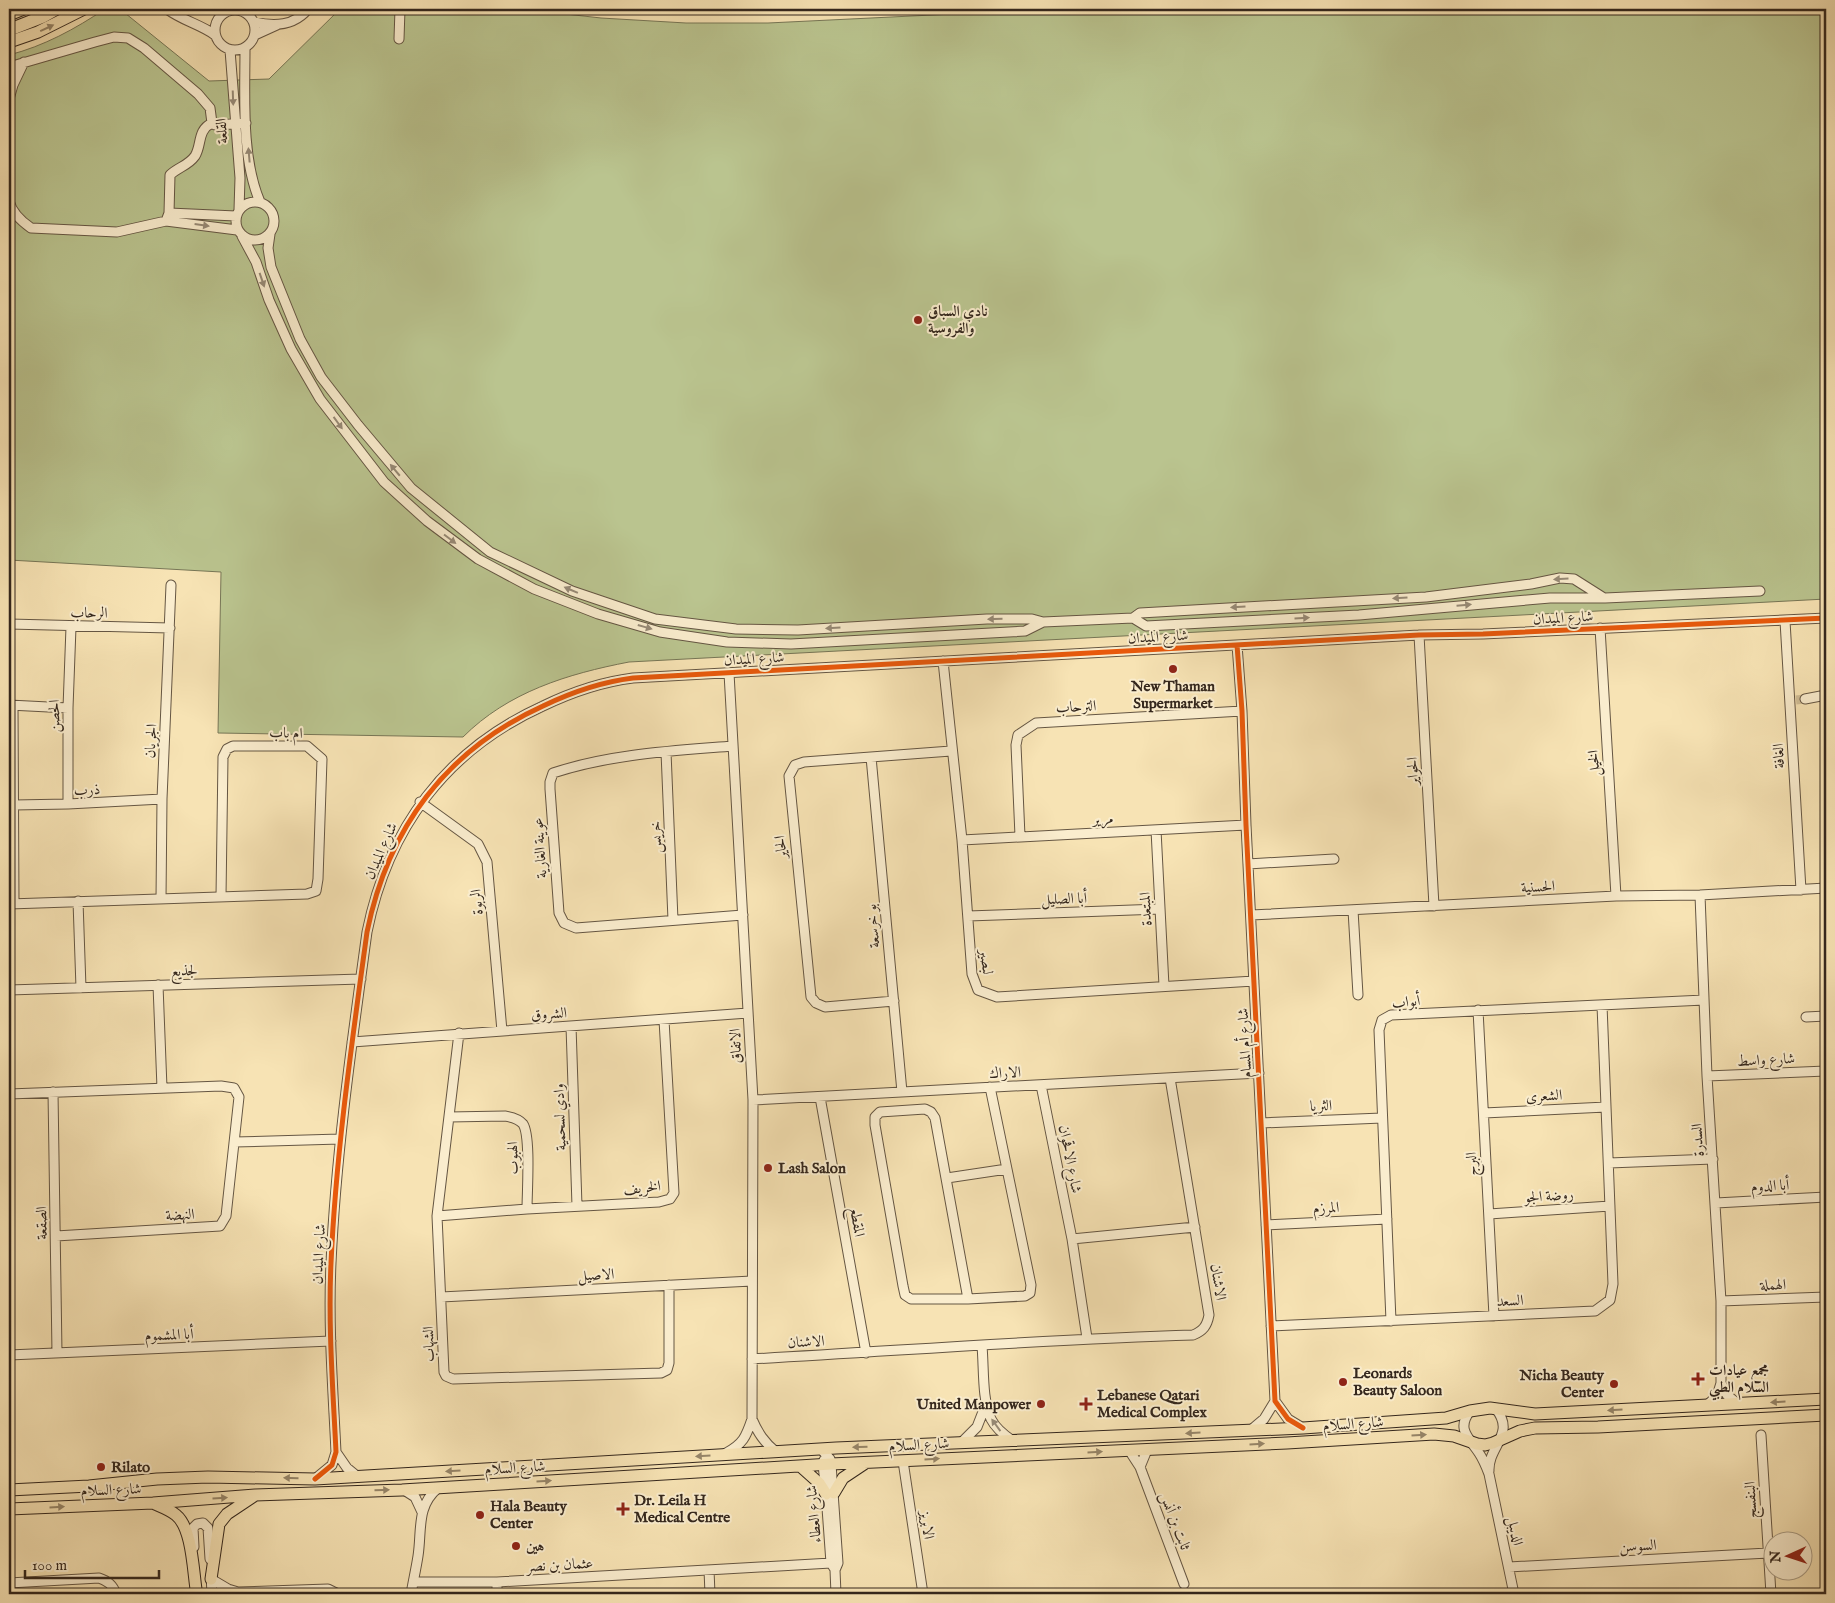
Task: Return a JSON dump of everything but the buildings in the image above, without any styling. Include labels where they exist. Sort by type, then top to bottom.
[{"type":"highway","points":[[9,30],[42,17],[56,9]]},
{"type":"main road","points":[[9,15],[24,9]]},
{"type":"main road","points":[[9,42],[38,32],[84,9]]},
{"type":"main road","name":"شارع السلام","points":[[9,1509],[153,1503],[255,1495],[402,1490],[800,1466],[827,1456],[961,1443],[1303,1428],[1446,1418],[1470,1411],[1496,1408],[1535,1414],[1826,1400]]},
{"type":"main road","name":"شارع السلام","points":[[9,1490],[199,1477],[315,1479],[776,1452],[827,1456],[867,1463],[1434,1434],[1454,1436],[1485,1445],[1513,1433],[1535,1428],[1598,1427],[1826,1414]]},
{"type":"main road","points":[[800,1466],[830,1493],[842,1478],[867,1463]]},
{"type":"main road","points":[[211,1579],[219,1524],[227,1514],[255,1495]]},
{"type":"main road","points":[[153,1503],[175,1514],[184,1524],[189,1542],[196,1592]]},
{"type":"street","points":[[167,9],[179,18],[215,35]]},
{"type":"street","points":[[194,24],[211,22],[224,12],[237,9],[250,16],[254,22],[255,35],[251,42],[245,48],[238,50],[230,50],[223,47],[215,35],[214,29],[218,18]]},
{"type":"street","points":[[254,22],[277,25],[288,24],[308,9]]},
{"type":"street","points":[[399,39],[400,9]]},
{"type":"street","points":[[255,35],[270,30],[277,25]]},
{"type":"street","points":[[9,68],[24,62],[114,37],[128,38],[144,48],[198,94],[210,108],[212,123]]},
{"type":"street","name":"القلعة","points":[[245,48],[246,124],[250,168],[260,202]]},
{"type":"street","name":"القلعة","points":[[230,50],[234,125],[241,198],[238,213]]},
{"type":"street","points":[[9,99],[13,85],[24,62]]},
{"type":"street","points":[[168,217],[170,176],[193,159],[204,129],[212,123],[246,124]]},
{"type":"street","points":[[9,201],[10,207],[20,221],[31,228],[117,232],[168,217],[238,213]]},
{"type":"street","points":[[168,217],[240,233],[248,240],[256,241],[264,239],[274,228],[275,220],[268,206],[260,202],[245,204],[238,213],[240,233],[256,262],[269,300],[291,349],[320,399],[384,482],[427,521],[478,559],[534,589],[586,609],[660,632],[727,642],[790,644],[1025,631],[1043,622]]},
{"type":"street","points":[[270,234],[268,248],[271,267],[300,339],[317,369],[358,425],[411,488],[490,552],[572,591],[655,619],[736,629],[798,630],[963,620],[1032,619],[1043,622],[1133,618],[1140,613],[1426,597],[1523,585],[1560,578],[1574,579],[1605,598]]},
{"type":"street","points":[[407,502],[416,493]]},
{"type":"street","name":"الجريان","points":[[161,898],[162,799],[171,585]]},
{"type":"street","points":[[1133,618],[1146,626],[1359,615],[1534,599],[1605,598],[1760,591]]},
{"type":"street","points":[[586,609],[591,598]]},
{"type":"street","points":[[625,621],[629,610]]},
{"type":"street","name":"شارع الميدان","points":[[336,1452],[331,1341],[331,1264],[340,1139],[372,905],[390,857],[420,802],[438,780],[471,749],[517,718],[560,698],[615,680],[1419,635],[1826,618]]},
{"type":"street","points":[[963,620],[964,634]]},
{"type":"street","name":"الغافة","points":[[1786,621],[1797,700],[1801,890]]},
{"type":"street","name":"الرحاب","points":[[9,624],[170,628]]},
{"type":"street","name":"الحصن","points":[[68,804],[70,627]]},
{"type":"street","name":"الخيل","points":[[1600,628],[1616,896]]},
{"type":"street","name":"الحواير","points":[[1419,635],[1434,906]]},
{"type":"street","name":"شارع أم المسام","points":[[1237,645],[1242,711],[1275,1401]]},
{"type":"street","name":"لبصير","points":[[943,661],[951,752],[962,840],[972,974],[978,990],[997,997],[1254,981]]},
{"type":"street","name":"الاتفاق","points":[[722,1455],[738,1447],[747,1434],[752,1419],[752,1100],[729,673]]},
{"type":"street","points":[[1797,700],[1826,695]]},
{"type":"street","points":[[12,903],[14,805],[11,705],[68,708]]},
{"type":"street","name":"الترحاب","points":[[1020,836],[1016,745],[1018,735],[1036,723],[1242,711]]},
{"type":"street","name":"ام باب","points":[[12,903],[161,898],[221,897],[307,894],[316,891],[322,759],[307,746],[233,746],[227,749],[223,757],[221,897]]},
{"type":"street","name":"عوينة الغارية","points":[[733,746],[620,757],[574,766],[553,773],[550,789],[559,912],[564,923],[576,928],[743,915]]},
{"type":"street","name":"خريس","points":[[666,752],[673,920]]},
{"type":"street","name":"الحاير","points":[[894,1001],[825,1007],[816,1004],[811,997],[790,790],[790,772],[799,763],[951,752]]},
{"type":"street","name":"بو خرسعة","points":[[871,757],[902,1092]]},
{"type":"street","name":"ذرب","points":[[14,805],[162,799]]},
{"type":"street","name":"الربوة","points":[[420,802],[478,844],[488,862],[502,1031]]},
{"type":"street","name":"مرير","points":[[962,840],[1246,825]]},
{"type":"street","name":"المبتعدة","points":[[1156,830],[1164,986]]},
{"type":"street","points":[[1248,864],[1334,859]]},
{"type":"street","name":"الحسنية","points":[[1251,915],[1616,896],[1826,888]]},
{"type":"street","name":"السدرة","points":[[1700,894],[1707,1076],[1721,1301],[1721,1383]]},
{"type":"street","points":[[78,901],[81,988]]},
{"type":"street","name":"أبا الصليل","points":[[968,916],[1160,909]]},
{"type":"street","points":[[1353,910],[1358,995]]},
{"type":"street","name":"لجذيع","points":[[9,990],[361,978]]},
{"type":"street","points":[[158,985],[162,1088]]},
{"type":"street","name":"أبواب","points":[[1391,1321],[1379,1030],[1382,1020],[1392,1015],[1704,1000]]},
{"type":"street","name":"السعد","points":[[1271,1326],[1595,1311],[1610,1300],[1613,1284],[1602,1004]]},
{"type":"street","name":"البرج","points":[[1478,1010],[1494,1316]]},
{"type":"street","name":"الشروق","points":[[352,1042],[748,1013]]},
{"type":"street","points":[[1806,1017],[1826,1016]]},
{"type":"street","name":"الخريف","points":[[437,1216],[659,1202],[670,1199],[674,1193],[664,1020]]},
{"type":"street","name":"وادي لسحمية","points":[[571,1026],[577,1206]]},
{"type":"street","name":"الشهاب","points":[[459,1033],[437,1216],[444,1372],[446,1376],[453,1378],[661,1373],[667,1370],[669,1363],[669,1285]]},
{"type":"street","name":"شارع واسط","points":[[1707,1076],[1826,1071]]},
{"type":"street","name":"الاراك","points":[[752,1100],[1258,1073]]},
{"type":"street","name":"الاشنان","points":[[752,1359],[1087,1338],[1193,1335],[1200,1332],[1205,1327],[1209,1315],[1170,1078]]},
{"type":"street","name":"شارع الاقحوان","points":[[1041,1084],[1072,1239],[1087,1338]]},
{"type":"street","name":"النهضة","points":[[9,1094],[222,1086],[234,1088],[240,1097],[226,1216],[220,1226],[56,1236]]},
{"type":"street","points":[[968,1298],[935,1118],[931,1112],[925,1109],[880,1112],[875,1117],[874,1125],[905,1295],[912,1299],[968,1298],[1024,1296],[1030,1293],[1031,1285],[990,1087]]},
{"type":"street","name":"الصقعة","points":[[53,1092],[57,1353]]},
{"type":"street","name":"المقطع","points":[[820,1096],[866,1353]]},
{"type":"street","name":"الشعرى","points":[[1484,1113],[1606,1106]]},
{"type":"street","name":"الهبوب","points":[[449,1117],[505,1116],[513,1117],[522,1123],[527,1136],[527,1209]]},
{"type":"street","name":"الثريا","points":[[1261,1123],[1382,1118]]},
{"type":"street","points":[[234,1142],[340,1139]]},
{"type":"street","points":[[1608,1163],[1713,1158]]},
{"type":"street","points":[[947,1178],[1007,1169]]},
{"type":"street","name":"أبا الدوم","points":[[1716,1203],[1826,1196]]},
{"type":"street","name":"روضة الجو","points":[[1489,1214],[1610,1206]]},
{"type":"street","name":"المرزم","points":[[1266,1225],[1387,1219]]},
{"type":"street","points":[[1072,1239],[1195,1227]]},
{"type":"street","name":"الاصيل","points":[[441,1297],[752,1281]]},
{"type":"street","name":"الهملة","points":[[1721,1301],[1826,1297]]},
{"type":"street","name":"أبا المشموم","points":[[9,1355],[331,1341]]},
{"type":"street","points":[[982,1346],[986,1404],[996,1427],[1013,1441]]},
{"type":"street","points":[[1721,1383],[1727,1395],[1738,1404]]},
{"type":"street","points":[[1707,1405],[1716,1396],[1721,1383]]},
{"type":"street","points":[[1251,1430],[1264,1419],[1275,1401],[1284,1415],[1303,1428]]},
{"type":"street","points":[[961,1443],[977,1427],[986,1404]]},
{"type":"street","name":"الديبل","points":[[1489,1474],[1492,1452],[1500,1440],[1504,1425],[1502,1416],[1496,1408]]},
{"type":"street","name":"الديبل","points":[[1470,1411],[1464,1427],[1470,1442],[1481,1456],[1489,1474],[1514,1594]]},
{"type":"street","name":"الاتفاق","points":[[752,1419],[758,1434],[776,1452]]},
{"type":"street","name":"البنفسج","points":[[1761,1434],[1767,1530]]},
{"type":"street","name":"ثابت بن أنس","points":[[1129,1450],[1140,1467],[1184,1584]]},
{"type":"street","points":[[1140,1467],[1147,1450]]},
{"type":"street","points":[[336,1452],[347,1468],[358,1476]]},
{"type":"street","points":[[315,1479],[332,1465],[336,1452]]},
{"type":"street","name":"شارع العطاء","points":[[827,1456],[836,1594]]},
{"type":"street","name":"الابريز","points":[[903,1461],[923,1594]]},
{"type":"street","points":[[422,1512],[428,1497],[438,1488]]},
{"type":"street","points":[[402,1490],[415,1497],[421,1506],[422,1512],[418,1556],[411,1594]]},
{"type":"street","points":[[196,1592],[194,1528],[195,1525],[200,1523],[208,1528],[212,1594]]},
{"type":"street","name":"السوسن","points":[[1509,1567],[1762,1553]]},
{"type":"street","name":"عثمان بن نصر","points":[[414,1582],[497,1582],[709,1570],[833,1567]]},
{"type":"street","points":[[709,1570],[710,1594]]},
{"type":"street","points":[[9,1583],[99,1578],[113,1586],[116,1594]]},
{"type":"street","points":[[211,1579],[236,1593],[328,1589],[338,1594]]},
{"type":"street","name":"البنفسج","points":[[1770,1580],[1771,1594]]},
{"type":"street","points":[[497,1582],[497,1594]]},
{"type":"green space","name":"نادي السباق والفروسية","points":[[105,9],[120,9],[209,81],[269,79],[340,9],[521,9],[601,18],[686,23],[768,23],[1056,9],[1826,9],[1826,599],[629,662],[583,672],[540,687],[499,708],[463,737],[218,733],[221,572],[9,560],[9,55],[35,47],[59,36]]},
{"type":"tunnel","points":[[1796,700],[1805,699]]},
{"type":"cycle path","points":[[315,1479],[332,1465],[336,1452],[330,1310],[333,1221],[345,1097],[367,932],[377,894],[390,859],[406,826],[426,796],[450,769],[478,745],[508,724],[565,696],[598,685],[633,678],[1419,635],[1483,634],[1826,618]]},
{"type":"cycle path","points":[[1237,645],[1242,711],[1275,1401],[1288,1419],[1303,1428]]},
{"type":"place","name":"نادي السباق والفروسية","points":[[918,320]]},
{"type":"place","name":"New Thaman Supermarket","points":[[1173,669]]},
{"type":"place","name":"Lash Salon","points":[[768,1168]]},
{"type":"place","name":"مجمع عيادات السلام الطبي","points":[[1698,1379]]},
{"type":"place","name":"Leonards Beauty Saloon","points":[[1343,1382]]},
{"type":"place","name":"Nicha Beauty Center","points":[[1614,1384]]},
{"type":"place","name":"United Manpower","points":[[1041,1404]]},
{"type":"place","name":"Lebanese Qatari Medical Complex","points":[[1086,1404]]},
{"type":"place","name":"Rilato","points":[[101,1467]]},
{"type":"place","name":"Dr. Leila H Medical Centre","points":[[623,1509]]},
{"type":"place","name":"Hala Beauty Center","points":[[480,1515]]},
{"type":"place","name":"هين","points":[[516,1546]]}]
